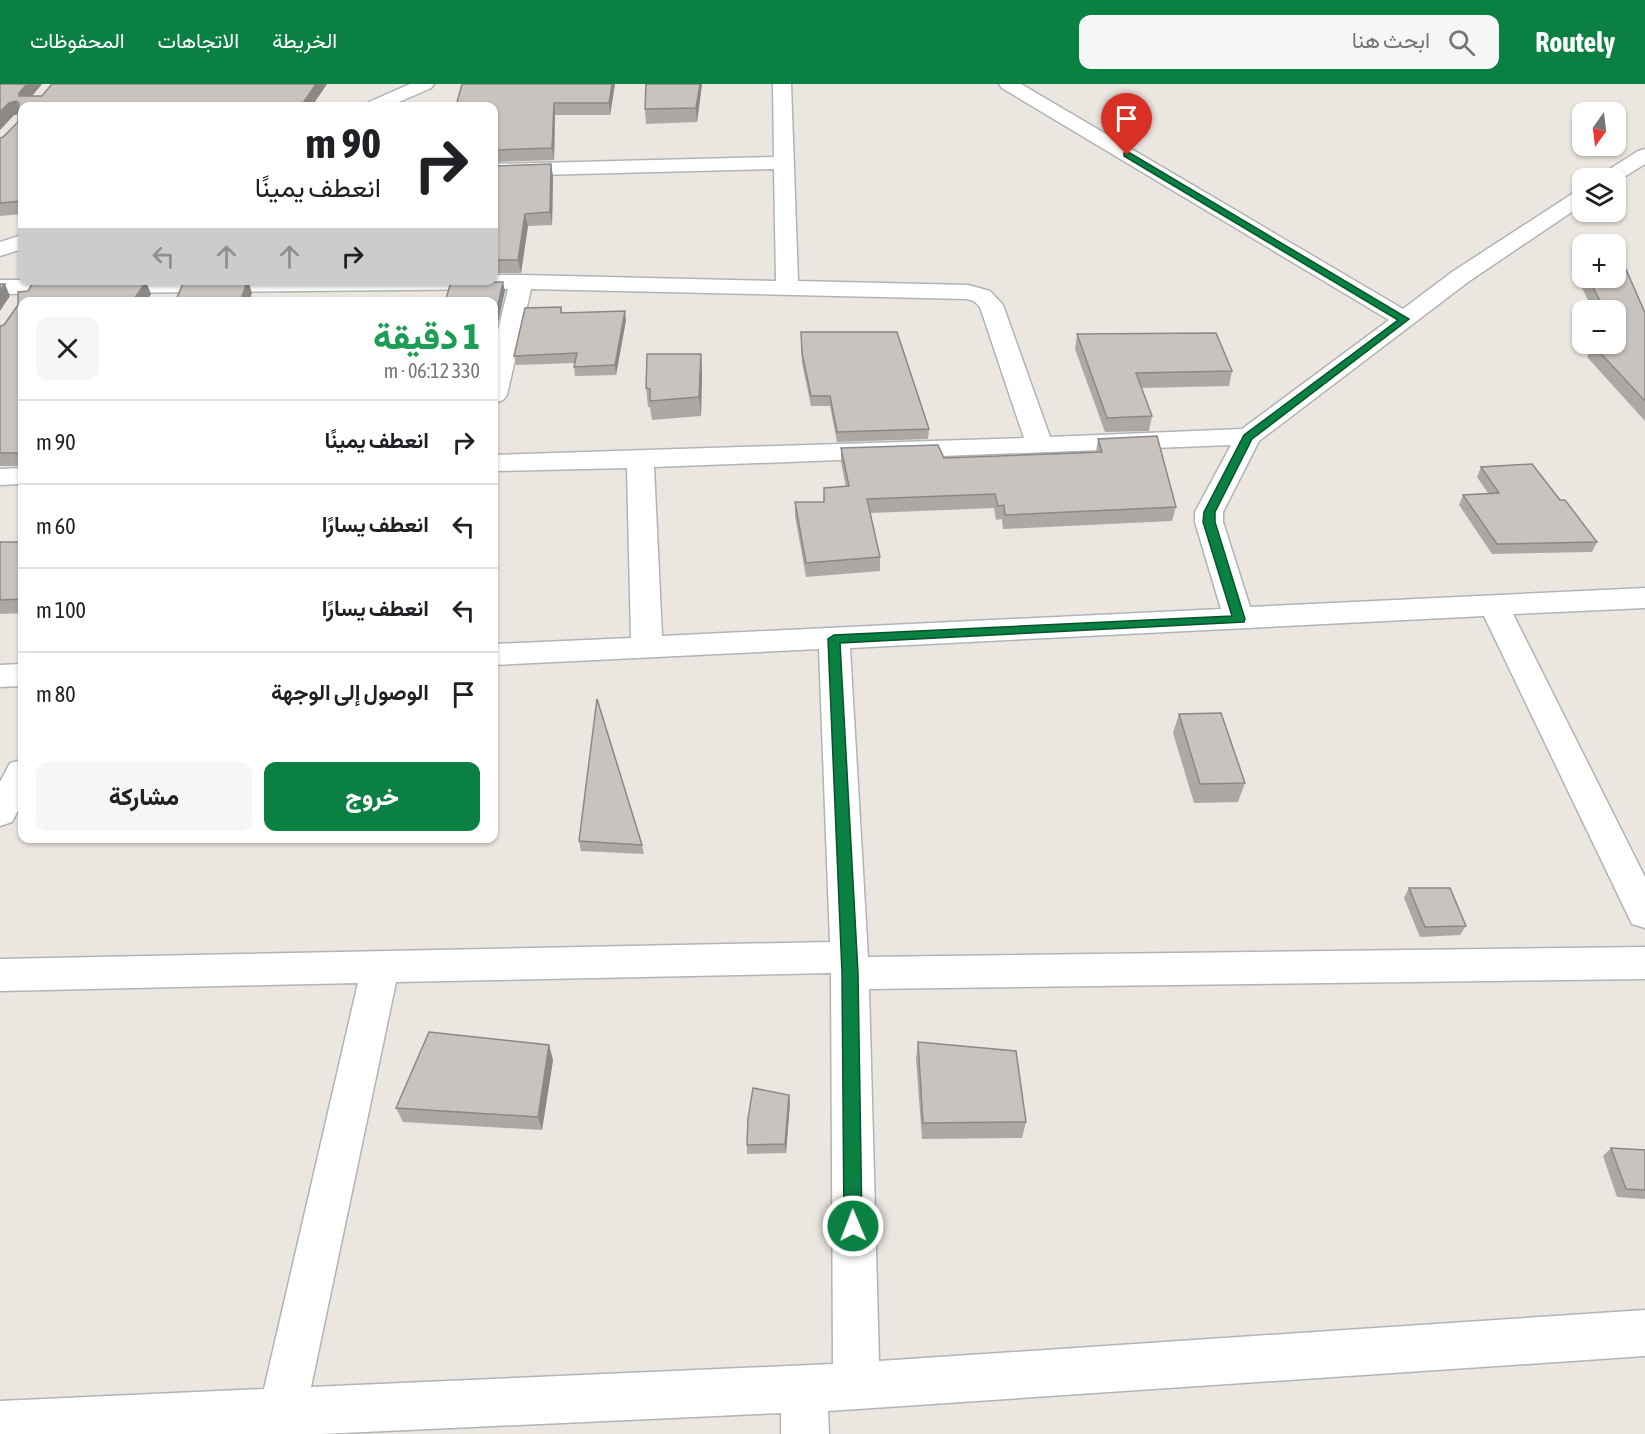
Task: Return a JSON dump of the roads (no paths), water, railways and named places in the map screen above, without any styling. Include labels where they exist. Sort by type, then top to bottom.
[{"type":"street","points":[[782,84],[787,287]]},
{"type":"street","points":[[1008,84],[1404,319]]},
{"type":"street","points":[[389,102],[431,89]]},
{"type":"street","points":[[1625,168],[1645,155]]},
{"type":"street","points":[[498,170],[784,163]]},
{"type":"street","points":[[1239,619],[1209,522],[1209,512],[1248,437],[1460,277],[1572,203]]},
{"type":"street","points":[[0,249],[18,243]]},
{"type":"street","points":[[498,378],[521,282]]},
{"type":"street","points":[[498,283],[949,290],[982,296],[991,305],[1040,445]]},
{"type":"street","points":[[0,287],[29,290],[363,289],[453,285]]},
{"type":"street","points":[[498,463],[640,460],[1248,437]]},
{"type":"street","points":[[640,460],[648,648]]},
{"type":"street","points":[[0,477],[18,476]]},
{"type":"street","points":[[498,655],[1645,598]]},
{"type":"street","points":[[1493,604],[1645,913]]},
{"type":"street","points":[[834,639],[849,965],[856,1386]]},
{"type":"street","points":[[0,676],[18,675]]},
{"type":"street","points":[[0,813],[18,779]]},
{"type":"street","points":[[0,975],[381,966],[1645,963]]},
{"type":"street","points":[[280,1423],[381,966]]},
{"type":"street","points":[[0,1425],[280,1423],[805,1412],[856,1386],[1645,1333]]}]
